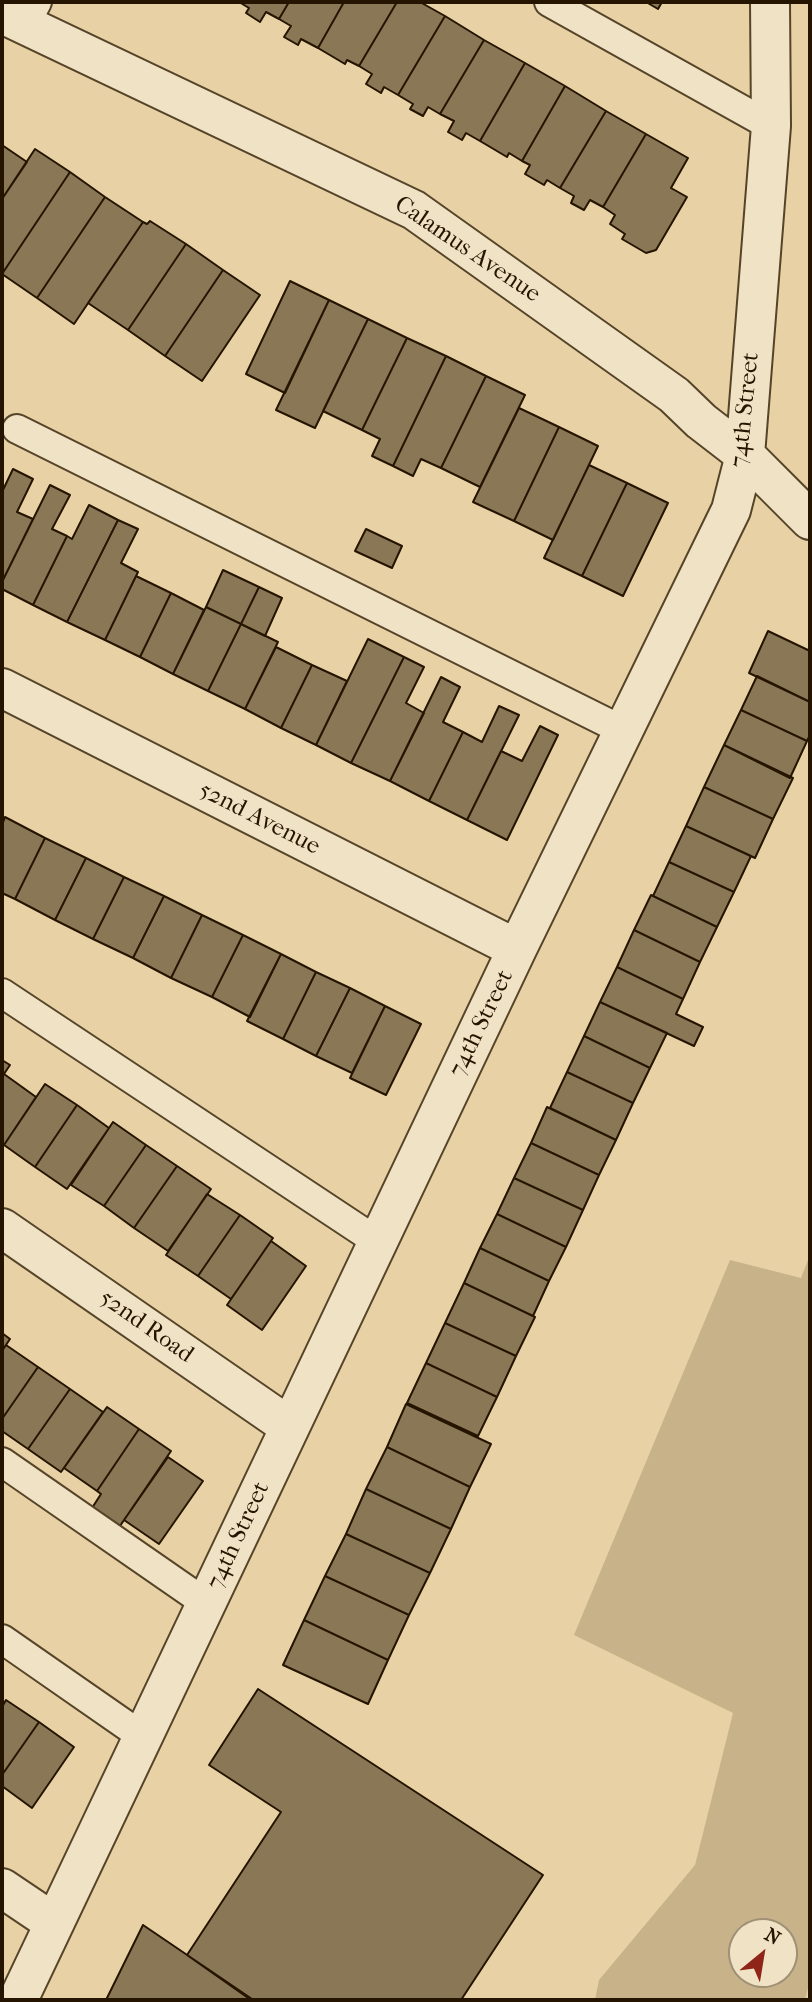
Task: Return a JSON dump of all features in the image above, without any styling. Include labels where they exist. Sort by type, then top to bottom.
[{"type":"street","name":"74th Street","points":[[18,2000],[622,730],[731,510],[745,455],[771,126],[770,2]]},
{"type":"street","name":"Calamus Avenue","points":[[21,14],[414,210],[674,395],[701,421],[745,455],[810,520]]},
{"type":"street","name":"52nd Avenue","points":[[2,688],[517,950]]},
{"type":"street","name":"52nd Road","points":[[2,1228],[290,1427]]},
{"type":"street","points":[[2,1888],[54,1923]]},
{"type":"lane","points":[[548,2],[771,126]]},
{"type":"lane","points":[[17,429],[622,730]]},
{"type":"lane","points":[[2,993],[378,1242]]},
{"type":"lane","points":[[2,1462],[207,1604]]},
{"type":"lane","points":[[2,1639],[143,1737]]},
{"type":"shaded area","points":[[810,1255],[810,1980],[805,2000],[595,2000],[599,1980],[695,1865],[733,1713],[574,1635],[730,1260],[801,1278]]},
{"type":"building","points":[[239,2],[289,2],[279,19],[266,12],[260,22],[246,13],[249,8]]},
{"type":"building","points":[[289,2],[344,2],[318,48],[301,39],[298,45],[284,37],[291,26],[279,19]]},
{"type":"building","points":[[344,2],[397,2],[359,66],[347,60],[345,64],[318,48]]},
{"type":"building","points":[[397,2],[420,2],[445,16],[398,95],[384,87],[381,93],[366,84],[372,74],[359,66]]},
{"type":"building","points":[[646,2],[662,2],[658,9]]},
{"type":"building","points":[[445,16],[484,40],[440,114],[428,107],[423,116],[410,109],[413,104],[398,95]]},
{"type":"building","points":[[484,40],[525,63],[480,141],[466,133],[462,140],[448,132],[454,121],[440,114]]},
{"type":"building","points":[[525,63],[565,86],[522,161],[509,153],[507,157],[480,141]]},
{"type":"building","points":[[565,86],[606,111],[560,188],[547,180],[544,185],[525,174],[530,165],[522,161]]},
{"type":"building","points":[[606,111],[646,134],[603,207],[590,200],[584,210],[571,203],[574,196],[560,188]]},
{"type":"building","points":[[646,134],[688,158],[671,188],[687,197],[656,250],[646,253],[622,239],[625,234],[610,224],[615,215],[603,207]]},
{"type":"building","points":[[2,145],[27,162],[2,199]]},
{"type":"building","points":[[35,149],[70,172],[2,274],[2,199]]},
{"type":"building","points":[[70,172],[105,197],[37,298],[2,274]]},
{"type":"building","points":[[105,197],[143,222],[74,324],[37,298]]},
{"type":"building","points":[[150,221],[186,244],[128,330],[88,303],[143,222],[147,224]]},
{"type":"building","points":[[186,244],[223,270],[165,356],[128,330]]},
{"type":"building","points":[[223,270],[260,295],[202,381],[165,356]]},
{"type":"building","points":[[290,281],[329,300],[285,393],[246,374]]},
{"type":"building","points":[[329,300],[368,319],[315,428],[276,410]]},
{"type":"building","points":[[368,319],[407,338],[362,430],[323,411]]},
{"type":"building","points":[[407,338],[446,356],[393,466],[372,456],[380,439],[362,430]]},
{"type":"building","points":[[446,356],[486,376],[441,468],[421,459],[413,476],[393,466]]},
{"type":"building","points":[[486,376],[525,395],[480,487],[441,468]]},
{"type":"building","points":[[519,408],[559,427],[514,521],[473,502]]},
{"type":"building","points":[[559,427],[598,446],[553,540],[514,521]]},
{"type":"building","points":[[589,465],[627,483],[582,576],[544,558]]},
{"type":"building","points":[[13,469],[33,479],[17,512],[33,519],[2,582],[2,492]]},
{"type":"building","points":[[627,483],[668,503],[623,596],[582,576]]},
{"type":"building","points":[[50,485],[70,495],[52,529],[67,536],[33,605],[2,589],[2,582]]},
{"type":"building","points":[[89,505],[118,520],[67,622],[33,605],[67,536],[72,539]]},
{"type":"building","points":[[118,520],[138,529],[121,563],[138,572],[105,640],[67,622]]},
{"type":"building","points":[[366,529],[402,546],[392,568],[355,551]]},
{"type":"building","points":[[223,570],[259,587],[241,624],[206,607]]},
{"type":"building","points":[[136,576],[171,593],[140,657],[105,640]]},
{"type":"building","points":[[259,587],[282,598],[265,636],[241,624]]},
{"type":"building","points":[[171,593],[204,610],[173,674],[140,657]]},
{"type":"building","points":[[206,607],[241,624],[208,691],[173,674]]},
{"type":"building","points":[[241,624],[278,642],[245,709],[208,691]]},
{"type":"building","points":[[768,631],[810,651],[810,702],[749,673]]},
{"type":"building","points":[[368,639],[404,657],[351,763],[316,745]]},
{"type":"building","points":[[276,647],[312,665],[281,728],[245,709]]},
{"type":"building","points":[[404,657],[424,667],[406,703],[424,713],[390,781],[351,763]]},
{"type":"building","points":[[312,665],[347,681],[316,745],[281,728]]},
{"type":"building","points":[[757,676],[810,702],[810,735],[807,741],[741,710]]},
{"type":"building","points":[[441,677],[460,687],[443,722],[463,732],[429,801],[390,781]]},
{"type":"building","points":[[499,706],[519,715],[467,820],[429,801],[463,732],[482,742]]},
{"type":"building","points":[[741,710],[807,741],[790,778],[724,745]]},
{"type":"building","points":[[540,726],[558,735],[507,840],[467,820],[501,751],[522,761]]},
{"type":"building","points":[[724,745],[793,778],[773,819],[704,787]]},
{"type":"building","points":[[704,787],[773,819],[755,858],[686,826]]},
{"type":"building","points":[[5,817],[45,838],[15,899],[2,893],[2,825]]},
{"type":"building","points":[[686,826],[751,856],[734,892],[669,862]]},
{"type":"building","points":[[45,838],[86,858],[55,920],[15,899]]},
{"type":"building","points":[[86,858],[124,877],[93,939],[55,920]]},
{"type":"building","points":[[669,862],[734,892],[717,927],[653,896]]},
{"type":"building","points":[[124,877],[164,896],[133,958],[93,939]]},
{"type":"building","points":[[651,895],[717,927],[700,962],[634,930]]},
{"type":"building","points":[[164,896],[202,915],[171,978],[133,958]]},
{"type":"building","points":[[202,915],[243,935],[212,997],[171,978]]},
{"type":"building","points":[[634,930],[700,962],[683,999],[617,967]]},
{"type":"building","points":[[243,935],[281,954],[250,1017],[212,997]]},
{"type":"building","points":[[281,954],[316,972],[283,1039],[247,1021]]},
{"type":"building","points":[[617,967],[683,999],[676,1014],[703,1027],[694,1046],[600,1002]]},
{"type":"building","points":[[316,972],[350,988],[316,1056],[283,1039]]},
{"type":"building","points":[[350,988],[385,1006],[352,1073],[316,1056]]},
{"type":"building","points":[[600,1002],[667,1033],[650,1068],[584,1036]]},
{"type":"building","points":[[385,1006],[421,1024],[386,1095],[350,1078]]},
{"type":"building","points":[[584,1036],[650,1068],[633,1103],[567,1072]]},
{"type":"building","points":[[2,1060],[10,1065],[2,1077]]},
{"type":"building","points":[[567,1072],[633,1103],[616,1140],[550,1108]]},
{"type":"building","points":[[4,1074],[36,1097],[4,1145],[2,1077]]},
{"type":"building","points":[[45,1084],[77,1105],[35,1167],[4,1145]]},
{"type":"building","points":[[77,1105],[109,1128],[67,1189],[35,1167]]},
{"type":"building","points":[[547,1107],[616,1140],[599,1175],[531,1143]]},
{"type":"building","points":[[113,1122],[146,1145],[104,1206],[71,1185]]},
{"type":"building","points":[[531,1143],[599,1175],[583,1210],[514,1178]]},
{"type":"building","points":[[146,1145],[177,1166],[134,1228],[104,1206]]},
{"type":"building","points":[[177,1166],[211,1189],[168,1251],[134,1228]]},
{"type":"building","points":[[514,1178],[583,1210],[566,1247],[497,1214]]},
{"type":"building","points":[[207,1194],[240,1215],[198,1276],[166,1255]]},
{"type":"building","points":[[497,1214],[566,1247],[549,1281],[480,1248]]},
{"type":"building","points":[[240,1215],[273,1238],[231,1299],[198,1276]]},
{"type":"building","points":[[271,1241],[306,1266],[262,1330],[227,1305]]},
{"type":"building","points":[[480,1248],[549,1281],[533,1316],[464,1283]]},
{"type":"building","points":[[464,1283],[535,1317],[516,1356],[445,1323]]},
{"type":"building","points":[[445,1323],[516,1356],[497,1397],[426,1363]]},
{"type":"building","points":[[2,1333],[10,1339],[2,1351]]},
{"type":"building","points":[[6,1345],[38,1367],[2,1419],[2,1351]]},
{"type":"building","points":[[426,1363],[497,1397],[478,1436],[407,1403]]},
{"type":"building","points":[[38,1367],[70,1389],[28,1449],[2,1431],[2,1419]]},
{"type":"building","points":[[70,1389],[103,1412],[61,1472],[28,1449]]},
{"type":"building","points":[[406,1404],[491,1444],[470,1487],[387,1447]]},
{"type":"building","points":[[107,1407],[139,1429],[97,1491],[64,1468]]},
{"type":"building","points":[[139,1429],[171,1451],[120,1526],[92,1508],[101,1494],[97,1491]]},
{"type":"building","points":[[387,1447],[470,1487],[451,1529],[366,1489]]},
{"type":"building","points":[[168,1457],[203,1481],[159,1544],[124,1520]]},
{"type":"building","points":[[366,1489],[451,1529],[430,1573],[346,1534]]},
{"type":"building","points":[[346,1534],[430,1573],[409,1615],[325,1576]]},
{"type":"building","points":[[325,1576],[409,1615],[388,1660],[304,1620]]},
{"type":"building","points":[[304,1620],[388,1660],[368,1704],[283,1665]]},
{"type":"building","points":[[258,1689],[543,1875],[461,2000],[251,2000],[187,1955],[281,1812],[209,1765]]},
{"type":"building","points":[[6,1700],[39,1722],[2,1775],[2,1707]]},
{"type":"building","points":[[39,1722],[74,1747],[32,1808],[2,1786],[2,1775]]},
{"type":"building","points":[[143,1925],[252,1999],[106,2000]]}]
